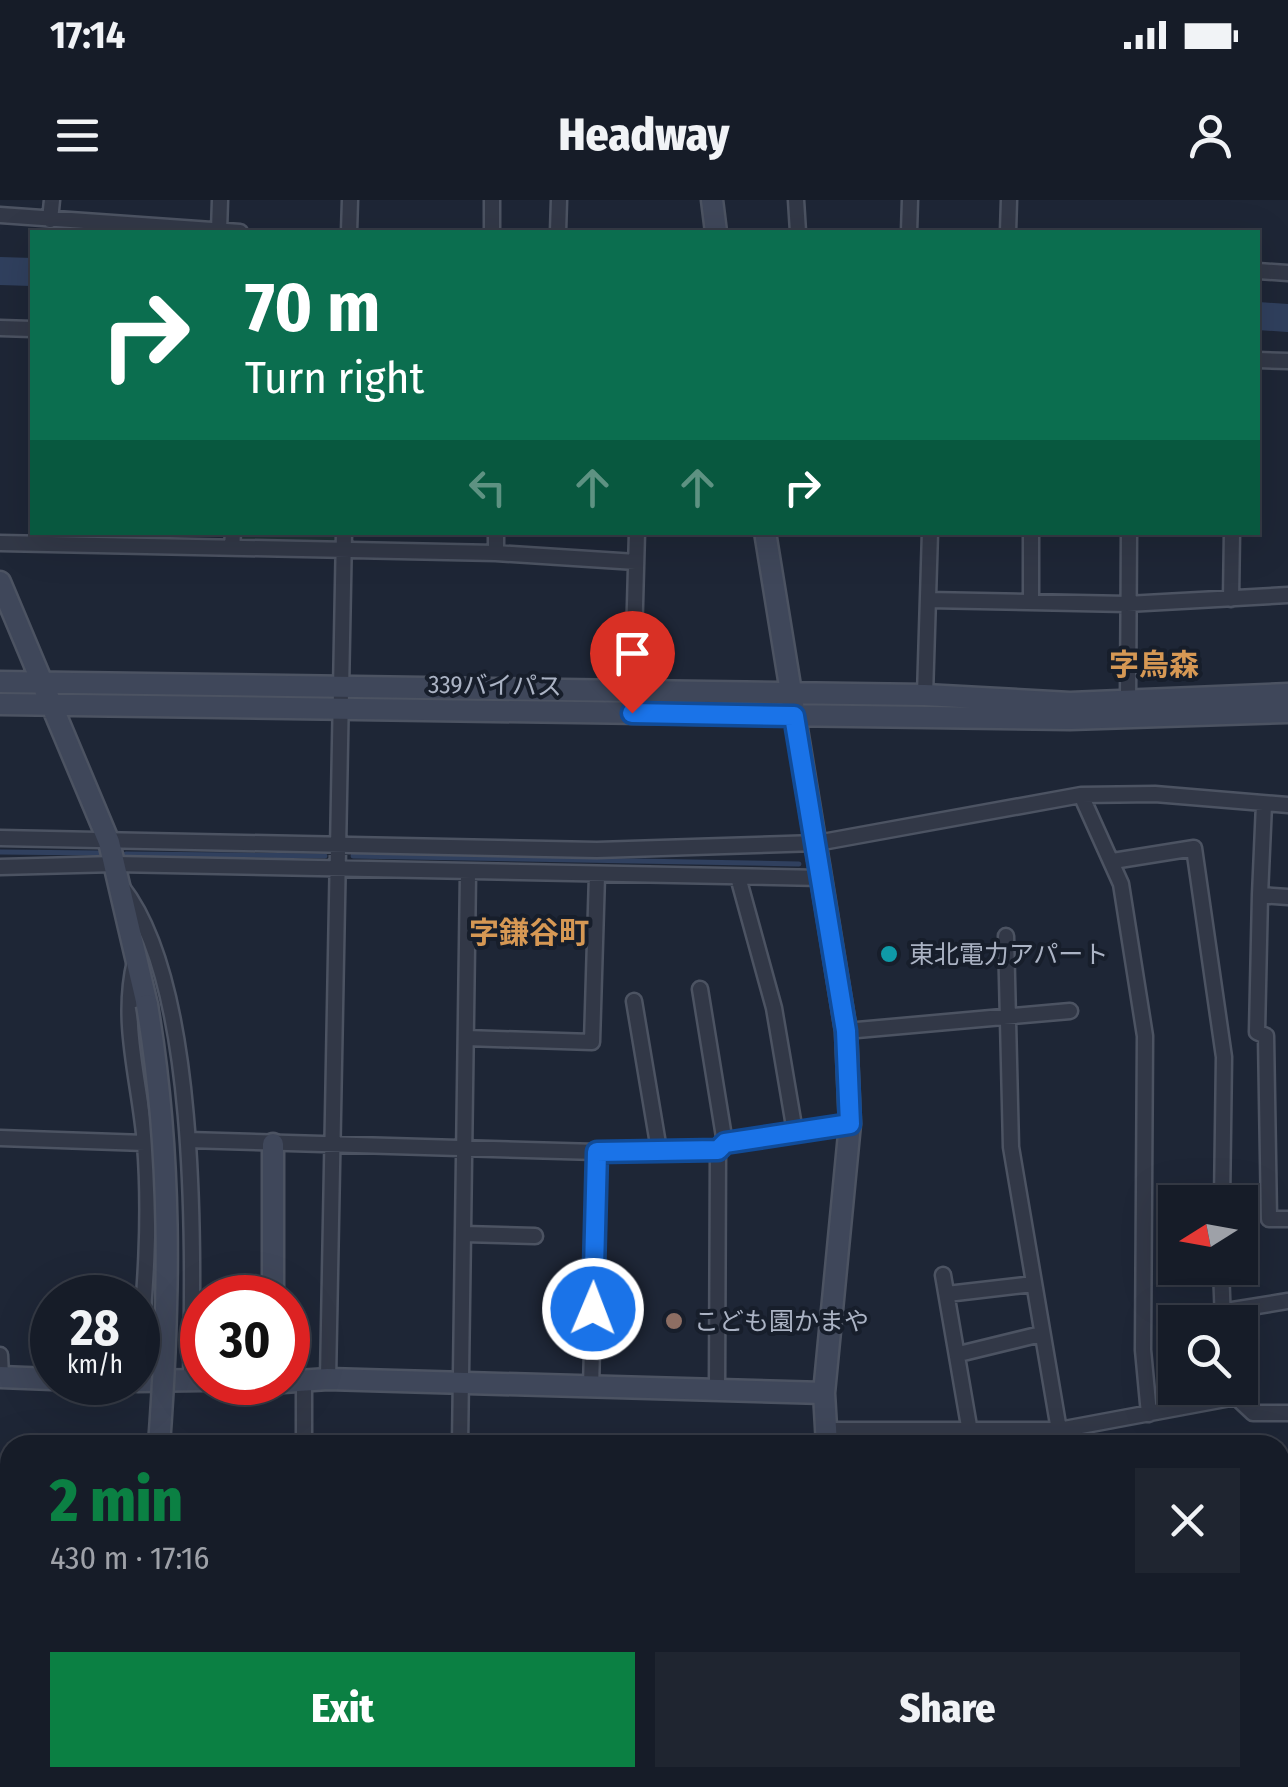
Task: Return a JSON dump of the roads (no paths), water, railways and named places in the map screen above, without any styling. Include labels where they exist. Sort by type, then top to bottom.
[{"type":"street","points":[[50,220],[52,200]]},
{"type":"street","points":[[219,230],[220,200]]},
{"type":"street","points":[[349,230],[350,200]]},
{"type":"street","points":[[492,200],[492,230]]},
{"type":"street","points":[[558,230],[559,200]]},
{"type":"street","points":[[712,200],[716,230]]},
{"type":"street","points":[[796,200],[798,230]]},
{"type":"street","points":[[909,230],[910,200]]},
{"type":"street","points":[[1008,230],[1009,200]]},
{"type":"street","points":[[0,215],[204,230]]},
{"type":"street","points":[[1260,271],[1288,273]]},
{"type":"street","points":[[0,328],[30,330]]},
{"type":"street","points":[[1260,360],[1288,362]]},
{"type":"street","points":[[328,1380],[344,535]]},
{"type":"street","points":[[496,535],[496,553]]},
{"type":"street","points":[[632,703],[636,535]]},
{"type":"street","points":[[765,535],[846,1031],[850,1124],[824,1393],[826,1435]]},
{"type":"street","points":[[925,696],[930,535]]},
{"type":"street","points":[[1030,602],[1031,535]]},
{"type":"street","points":[[1128,701],[1129,535]]},
{"type":"street","points":[[1231,599],[1232,535]]},
{"type":"street","points":[[0,543],[233,540],[344,550],[496,553],[636,562]]},
{"type":"street","points":[[0,582],[109,842],[147,1005],[168,1158],[170,1255],[160,1435]]},
{"type":"street","points":[[928,600],[1127,604],[1288,595]]},
{"type":"street","points":[[0,682],[340,698]]},
{"type":"street","points":[[793,706],[925,696],[1070,703],[1288,694]]},
{"type":"street","name":"339バイパス","points":[[0,704],[340,698],[793,706],[1070,719],[1288,712]]},
{"type":"street","points":[[0,838],[597,850],[817,843],[1081,795],[1154,794],[1288,805]]},
{"type":"street","points":[[1081,795],[1122,884],[1145,1036],[1143,1350],[1149,1414]]},
{"type":"street","points":[[1264,804],[1256,1032],[1266,1036],[1270,1219],[1288,1219]]},
{"type":"street","points":[[1114,861],[1194,848],[1224,1057],[1222,1185]]},
{"type":"street","points":[[0,867],[115,864],[468,874],[822,878]]},
{"type":"street","points":[[460,1435],[468,874]]},
{"type":"street","points":[[466,1038],[592,1042],[596,874]]},
{"type":"street","points":[[738,877],[774,1008],[796,1132]]},
{"type":"street","points":[[122,886],[152,939],[181,1081],[188,1140],[193,1275]]},
{"type":"street","points":[[1260,895],[1288,897]]},
{"type":"street","points":[[1006,936],[1011,1147],[1059,1430]]},
{"type":"street","points":[[137,953],[126,1017],[145,1143],[148,1229],[145,1275]]},
{"type":"street","points":[[700,989],[722,1146],[717,1390]]},
{"type":"street","points":[[634,1000],[659,1150]]},
{"type":"street","points":[[846,1031],[1070,1011]]},
{"type":"street","points":[[188,1140],[597,1152],[722,1146],[850,1124]]},
{"type":"street","points":[[0,1138],[145,1143]]},
{"type":"street","points":[[272,1144],[273,1275]]},
{"type":"street","points":[[592,1388],[597,1152]]},
{"type":"street","points":[[464,1234],[535,1236]]},
{"type":"street","points":[[943,1275],[970,1432]]},
{"type":"street","points":[[947,1294],[1032,1284]]},
{"type":"street","points":[[1258,1308],[1288,1301]]},
{"type":"street","points":[[959,1354],[1041,1334]]},
{"type":"street","points":[[0,1356],[1,1377],[30,1378]]},
{"type":"street","points":[[310,1382],[824,1393]]},
{"type":"street","points":[[298,1405],[302,1435]]},
{"type":"street","points":[[884,1435],[1059,1430],[1185,1405]]},
{"type":"street","points":[[1247,1405],[1252,1412],[1288,1413]]},
{"type":"waterway","points":[[0,271],[30,272]]},
{"type":"waterway","points":[[1260,316],[1288,318]]},
{"type":"waterway","points":[[0,852],[98,853]]},
{"type":"waterway","points":[[126,854],[325,856]]},
{"type":"waterway","points":[[353,856],[799,864]]},
{"type":"place","name":"東北電力アパート","points":[[889,954]]},
{"type":"place","name":"こども園かまや","points":[[674,1321]]},
{"type":"district","name":"字烏森","points":[[1154,665]]},
{"type":"district","name":"字鎌谷町","points":[[529,933]]}]
